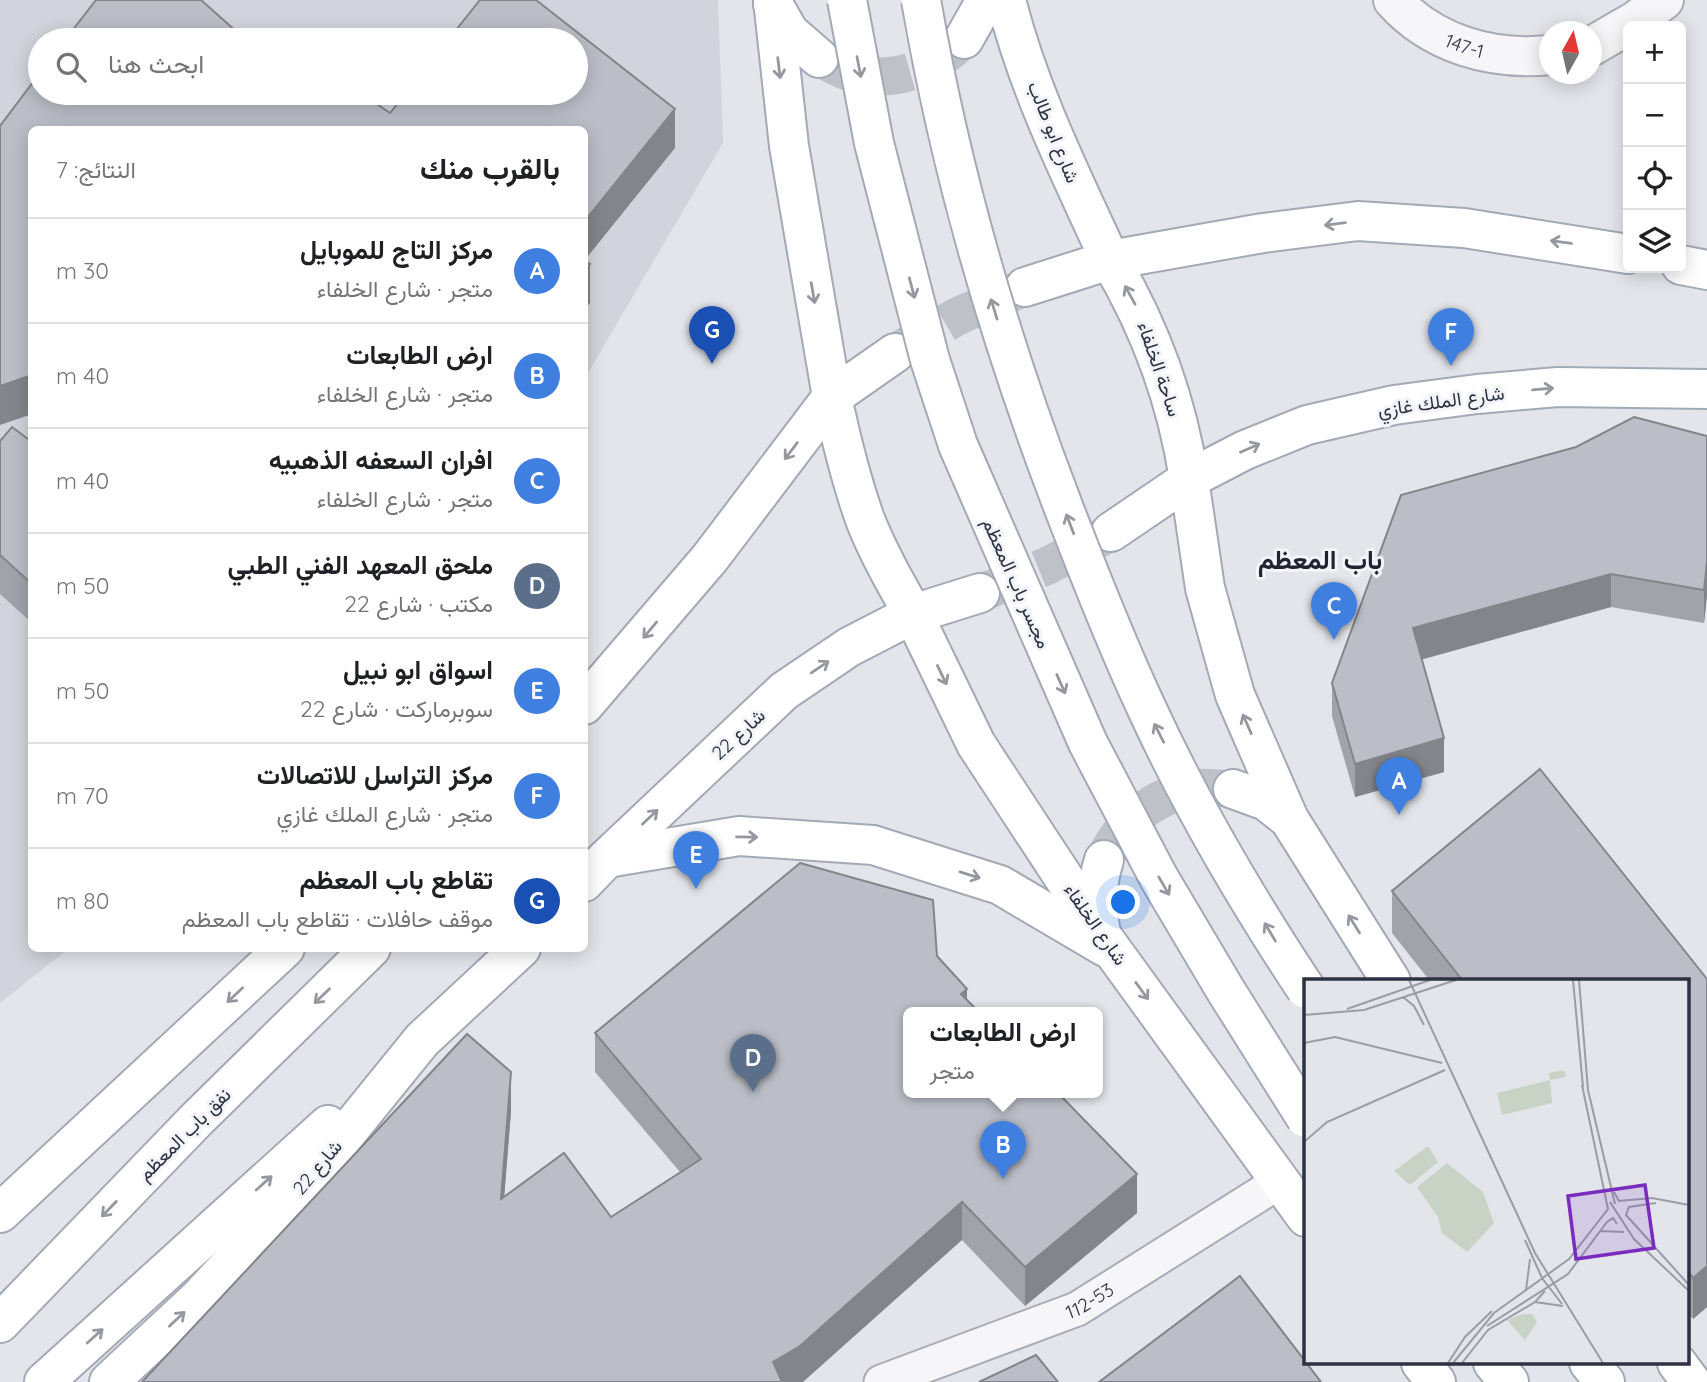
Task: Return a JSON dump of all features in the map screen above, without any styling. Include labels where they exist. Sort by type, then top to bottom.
[{"type":"main road","name":"مجسر باب المعظم","points":[[847,0],[874,143],[930,359],[958,445],[1088,743],[1159,878],[1304,1115]]},
{"type":"main road","points":[[921,0],[951,149],[980,261],[1012,367],[1090,576],[1147,710],[1211,834],[1304,986]]},
{"type":"main road","points":[[964,38],[986,0]]},
{"type":"main road","name":"شارع ابو طالب","points":[[1006,0],[1016,39],[1056,142],[1110,260]]},
{"type":"main road","points":[[773,2],[789,32],[819,58]]},
{"type":"main road","points":[[773,2],[791,159],[832,397],[846,461],[867,524],[912,614],[980,593]]},
{"type":"main road","points":[[1025,287],[1110,260],[1262,233],[1358,221],[1464,228],[1623,253]]},
{"type":"main road","name":"ساحة الخلفاء","points":[[1110,260],[1143,318],[1156,350],[1177,414],[1189,479]]},
{"type":"main road","points":[[1686,266],[1707,270]]},
{"type":"main road","points":[[588,700],[710,558],[832,397],[895,353]]},
{"type":"main road","name":"شارع الملك غازي","points":[[1189,479],[1245,450],[1307,425],[1394,405],[1558,387],[1707,389]]},
{"type":"main road","points":[[1111,532],[1189,479],[1205,588],[1235,695],[1289,819],[1390,979]]},
{"type":"main road","name":"شارع 22","points":[[596,870],[784,691],[849,648],[912,614]]},
{"type":"main road","name":"شارع الخلفاء","points":[[912,614],[976,744],[1109,945],[1304,1214]]},
{"type":"main road","points":[[1233,789],[1266,801],[1289,819]]},
{"type":"main road","points":[[596,870],[740,836],[873,845],[1000,885],[1109,945]]},
{"type":"main road","points":[[1104,860],[1098,877],[1096,908],[1109,945]]},
{"type":"main road","points":[[0,1213],[281,952]]},
{"type":"main road","name":"نفق باب المعظم","points":[[0,1323],[197,1119],[367,952]]},
{"type":"main road","name":"شارع 22","points":[[109,1382],[198,1299],[306,1183],[422,1040],[517,952]]},
{"type":"main road","points":[[44,1382],[422,1040]]},
{"type":"main road","points":[[1422,1364],[1436,1382]]},
{"type":"main road","points":[[1494,1364],[1509,1382]]},
{"type":"main road","points":[[1590,1364],[1605,1382]]},
{"type":"main road","points":[[1678,1364],[1691,1382]]},
{"type":"street","name":"147-1","points":[[1392,0],[1424,27],[1450,41],[1479,51],[1539,56]]},
{"type":"street","points":[[1602,40],[1635,22],[1664,0]]},
{"type":"lane","name":"112-53","points":[[881,1382],[1077,1309],[1279,1182]]},
{"type":"shaded area","points":[[0,0],[718,0],[723,143],[588,373],[588,126],[28,126],[28,952],[64,952],[0,1003]]},
{"type":"building","points":[[96,0],[201,0],[232,28],[74,28]]},
{"type":"building","points":[[480,0],[536,0],[572,28],[458,28]]},
{"type":"building","points":[[588,41],[675,109],[588,217],[588,126],[28,126],[28,376],[0,386],[0,126],[28,89],[28,105],[378,105],[390,113],[396,105],[588,105]]},
{"type":"building","points":[[1634,417],[1707,436],[1707,561],[1704,590],[1611,574],[1413,628],[1444,738],[1355,764],[1332,683],[1401,495],[1576,447]]},
{"type":"building","points":[[12,427],[28,439],[28,580],[0,555],[0,441]]},
{"type":"building","points":[[1540,769],[1707,979],[1707,1266],[1693,1278],[1690,1274],[1690,979],[1461,979],[1392,891]]},
{"type":"building","points":[[800,863],[933,900],[937,956],[967,989],[961,994],[974,1007],[903,1007],[903,1098],[1063,1098],[1137,1174],[1025,1267],[962,1202],[800,1346],[773,1362],[782,1382],[142,1382],[467,1034],[511,1072],[501,1199],[564,1153],[611,1217],[701,1159],[595,1033]]},
{"type":"building","points":[[1240,1276],[1304,1360],[1304,1364],[1307,1364],[1321,1382],[1099,1382]]},
{"type":"building","points":[[1036,1355],[1058,1382],[979,1382]]},
{"type":"tunnel","points":[[819,58],[849,72],[893,76],[922,68],[958,44]]},
{"type":"tunnel","points":[[896,352],[958,316],[1023,288]]},
{"type":"tunnel","points":[[986,591],[1047,566],[1108,534]]},
{"type":"tunnel","points":[[1104,860],[1120,833],[1142,811],[1155,803],[1169,796],[1200,788],[1233,789]]},
{"type":"place","name":"تقاطع باب المعظم","points":[[712,364]]},
{"type":"place","name":"مركز التراسل للاتصالات","points":[[1451,366]]},
{"type":"place","name":"افران السعفه الذهبيه","points":[[1334,640]]},
{"type":"place","name":"مركز التاج للموبايل","points":[[1399,815]]},
{"type":"place","name":"اسواق ابو نبيل","points":[[696,889]]},
{"type":"place","name":"ملحق المعهد الفني الطبي","points":[[753,1092]]},
{"type":"place","name":"ارض الطابعات","points":[[1003,1179]]},
{"type":"district","name":"باب المعظم","points":[[1320,560]]}]
